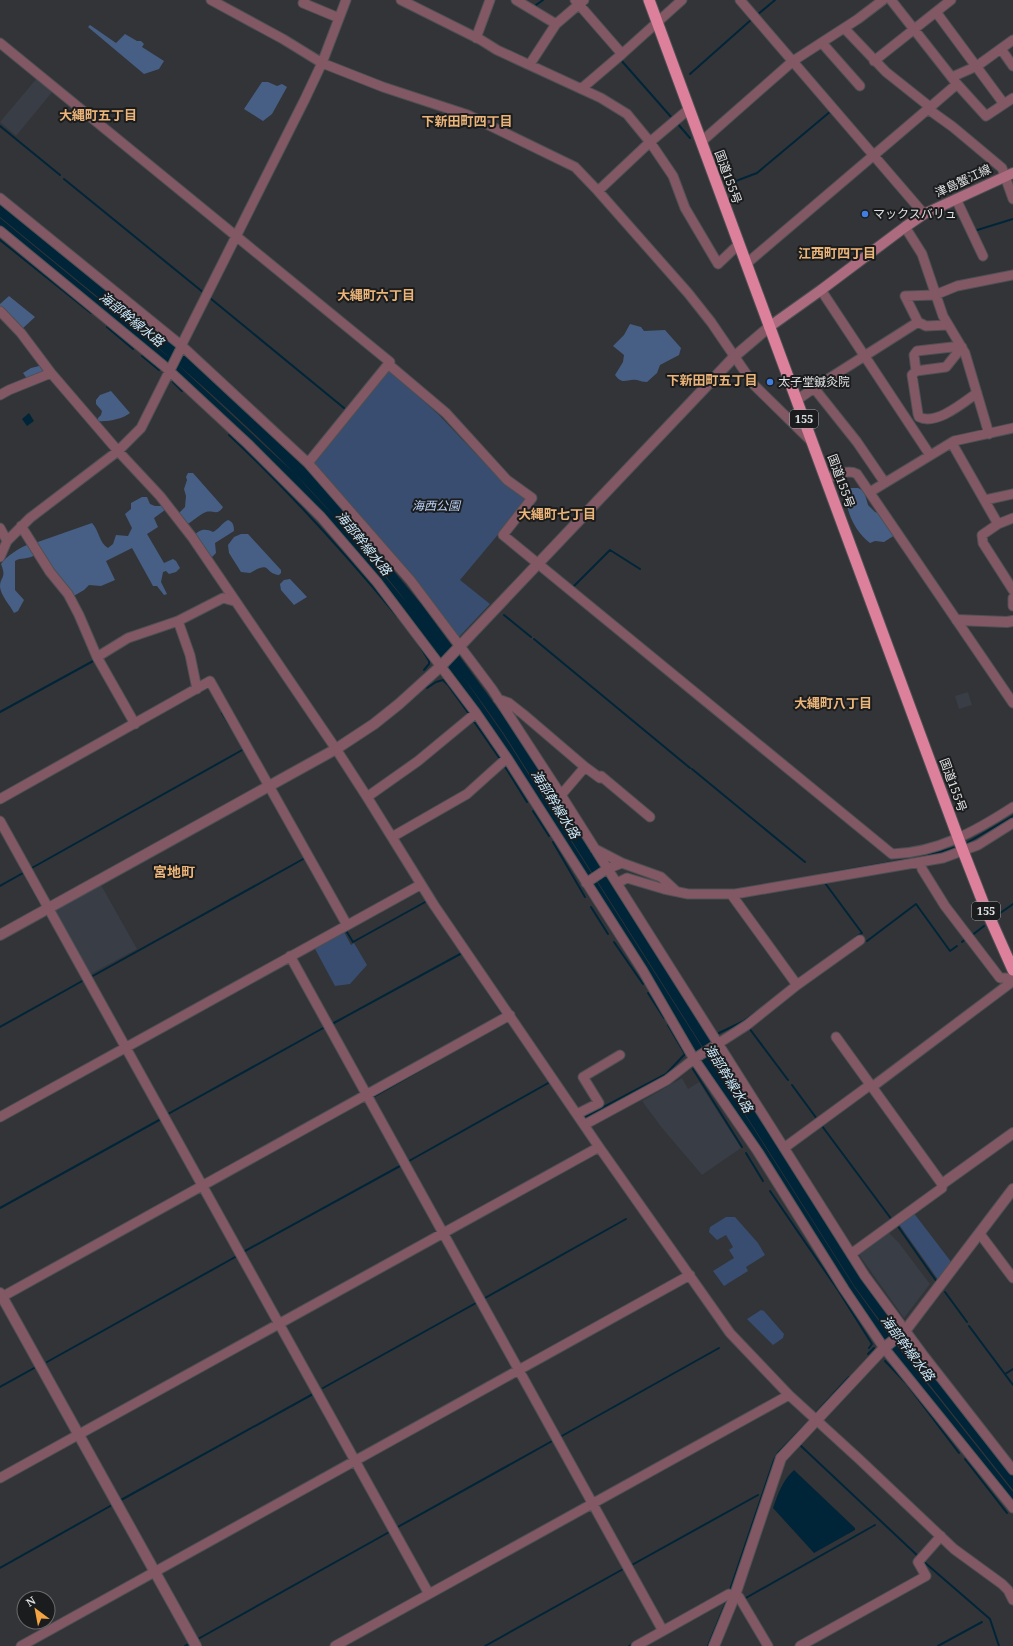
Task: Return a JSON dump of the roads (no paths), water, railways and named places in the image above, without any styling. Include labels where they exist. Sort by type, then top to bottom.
[{"type":"highway","name":"国道155号","points":[[649,0],[963,851],[984,905],[1013,970]]},
{"type":"main road","name":"津島蟹江線","points":[[769,327],[822,290],[924,214],[1009,174]]},
{"type":"street","points":[[211,0],[283,39],[322,63],[383,87],[468,115],[575,167],[688,293],[754,384],[812,441]]},
{"type":"street","points":[[305,0],[303,2],[339,18]]},
{"type":"street","points":[[0,557],[7,541],[21,526],[118,451],[142,428],[322,63],[346,0]]},
{"type":"street","points":[[401,0],[614,105],[627,114],[650,142],[673,176],[685,208],[718,264],[739,244]]},
{"type":"street","points":[[476,38],[490,0]]},
{"type":"street","points":[[516,0],[556,24]]},
{"type":"street","points":[[581,89],[682,0]]},
{"type":"street","points":[[740,0],[924,214]]},
{"type":"street","points":[[701,142],[793,62],[883,0]]},
{"type":"street","points":[[891,0],[954,81],[986,116],[1010,102],[977,66],[936,12]]},
{"type":"street","points":[[874,61],[951,0]]},
{"type":"street","points":[[530,64],[556,24],[580,1],[622,54]]},
{"type":"street","points":[[844,28],[886,72],[1009,174],[1013,199]]},
{"type":"street","points":[[746,264],[929,108],[954,81],[1013,40]]},
{"type":"street","points":[[0,43],[390,362],[388,364],[446,413],[507,480],[532,498],[503,535],[892,854],[904,859],[921,863],[943,858],[978,845],[1013,823]]},
{"type":"street","points":[[822,43],[860,86]]},
{"type":"street","points":[[1001,49],[1013,66]]},
{"type":"street","points":[[598,191],[650,142],[689,109]]},
{"type":"street","points":[[0,198],[181,347],[308,463],[411,581],[498,699],[561,795],[606,870],[616,883],[718,1043],[864,1276],[904,1333],[1013,1470]]},
{"type":"street","points":[[956,199],[983,256]]},
{"type":"street","points":[[905,227],[922,254],[935,295],[948,325],[962,347],[989,434]]},
{"type":"street","points":[[0,231],[170,370],[273,468],[321,517],[377,582],[442,665],[508,758],[643,970],[694,1058],[758,1152],[840,1283],[885,1348],[1013,1508]]},
{"type":"street","points":[[948,325],[926,326],[918,322],[906,296],[935,295],[957,286],[1013,275]]},
{"type":"street","points":[[822,290],[930,454]]},
{"type":"street","points":[[1,313],[21,333],[51,373],[118,451],[160,496],[192,537],[234,601],[336,749],[392,837],[420,885],[599,1147],[730,1333],[789,1395],[962,1555],[1002,1584],[1008,1590],[1013,1600]]},
{"type":"street","points":[[796,400],[918,322]]},
{"type":"street","points":[[0,935],[336,749],[374,724],[442,665],[459,648],[735,356],[769,327]]},
{"type":"street","points":[[962,347],[946,367],[916,371],[912,375],[918,414],[922,419],[946,415],[977,393]]},
{"type":"street","points":[[916,371],[914,355],[917,351],[962,347]]},
{"type":"street","points":[[308,463],[388,364]]},
{"type":"street","points":[[0,395],[51,373]]},
{"type":"street","points":[[814,388],[857,442],[885,483]]},
{"type":"street","points":[[870,492],[930,454],[954,442],[1013,428]]},
{"type":"street","points":[[954,442],[953,445],[998,524]]},
{"type":"street","points":[[826,479],[839,474],[853,472],[857,474],[1013,704]]},
{"type":"street","points":[[985,500],[1013,494]]},
{"type":"street","points":[[1013,518],[998,524],[982,534],[983,543],[1013,590]]},
{"type":"street","points":[[21,526],[50,572],[68,594],[79,615],[97,657],[135,724]]},
{"type":"street","points":[[0,528],[7,541]]},
{"type":"street","points":[[224,586],[224,598]]},
{"type":"street","points":[[97,657],[128,638],[178,621],[224,598],[234,601]]},
{"type":"street","points":[[1013,598],[1013,606]]},
{"type":"street","points":[[957,620],[1013,621]]},
{"type":"street","points":[[178,621],[190,655],[197,689]]},
{"type":"street","points":[[0,799],[210,681],[347,925]]},
{"type":"street","points":[[498,699],[509,703],[585,767],[600,778],[601,776],[650,817]]},
{"type":"street","points":[[367,797],[418,762],[476,713]]},
{"type":"street","points":[[392,837],[467,794],[508,758]]},
{"type":"street","points":[[561,795],[585,767]]},
{"type":"street","points":[[616,883],[627,878],[676,891],[696,894],[731,894],[904,859],[976,831],[1013,807]]},
{"type":"street","points":[[0,821],[429,1594]]},
{"type":"street","points":[[594,848],[622,863],[661,877],[676,891]]},
{"type":"street","points":[[586,882],[606,870],[622,863]]},
{"type":"street","points":[[921,863],[924,874],[945,906],[1000,978],[1013,978]]},
{"type":"street","points":[[0,1117],[420,885]]},
{"type":"street","points":[[731,894],[798,985]]},
{"type":"street","points":[[584,1125],[667,1080],[694,1058],[747,1025],[798,985],[860,940]]},
{"type":"street","points":[[290,956],[663,1631]]},
{"type":"street","points":[[784,1148],[1013,981]]},
{"type":"street","points":[[196,1646],[1,1296],[510,1016]]},
{"type":"street","points":[[836,1037],[942,1184]]},
{"type":"street","points":[[577,1114],[599,1103],[583,1077],[620,1055]]},
{"type":"street","points":[[851,1254],[942,1188],[942,1184],[1013,1133]]},
{"type":"street","points":[[0,1478],[599,1147]]},
{"type":"street","points":[[714,1646],[735,1595],[779,1463],[786,1452],[885,1348],[904,1333],[1013,1189]]},
{"type":"street","points":[[980,1234],[1013,1278]]},
{"type":"street","points":[[21,1646],[690,1275]]},
{"type":"street","points":[[335,1646],[789,1395]]},
{"type":"street","points":[[800,1646],[926,1576],[918,1562],[941,1536]]},
{"type":"street","points":[[636,1646],[729,1594],[739,1596],[768,1646]]},
{"type":"water","name":"海部幹線水路","points":[[0,205],[181,352],[304,467],[342,509],[422,605],[512,728],[871,1292],[1013,1475],[1013,1490],[895,1341],[855,1287],[504,734],[430,632],[378,566],[323,503],[224,405],[150,341],[0,217]]},
{"type":"water","points":[[0,218],[175,362],[293,472],[334,516],[414,611],[448,655],[503,734],[855,1288],[894,1342],[1013,1492],[1013,1504],[888,1347],[846,1288],[498,739],[442,660],[385,589],[286,476],[0,228]]},
{"type":"water","points":[[29,413],[34,421],[27,426],[22,419]]},
{"type":"water","points":[[794,1470],[855,1528],[855,1530],[814,1553],[773,1508],[783,1483]]},
{"type":"waterway","points":[[536,5],[543,0]]},
{"type":"waterway","points":[[757,15],[775,0]]},
{"type":"waterway","points":[[690,74],[752,19]]},
{"type":"waterway","points":[[620,59],[672,118]]},
{"type":"waterway","points":[[726,180],[728,184],[757,173],[831,111]]},
{"type":"waterway","points":[[677,123],[690,138]]},
{"type":"waterway","points":[[0,126],[60,175]]},
{"type":"waterway","points":[[64,179],[204,293]]},
{"type":"waterway","points":[[974,231],[1013,219]]},
{"type":"waterway","points":[[0,240],[91,313]]},
{"type":"waterway","points":[[210,298],[344,408]]},
{"type":"waterway","points":[[107,327],[133,349]]},
{"type":"waterway","points":[[142,356],[159,370]]},
{"type":"waterway","points":[[173,382],[182,391]]},
{"type":"waterway","points":[[229,435],[316,522],[397,616]]},
{"type":"waterway","points":[[573,587],[610,550],[640,569]]},
{"type":"waterway","points":[[504,615],[531,637]]},
{"type":"waterway","points":[[534,639],[690,768]]},
{"type":"waterway","points":[[418,643],[429,661],[429,664],[424,670]]},
{"type":"waterway","points":[[0,712],[95,660]]},
{"type":"waterway","points":[[427,688],[436,682],[443,680],[469,714]]},
{"type":"waterway","points":[[222,713],[234,732]]},
{"type":"waterway","points":[[473,720],[500,759]]},
{"type":"waterway","points":[[30,869],[244,749]]},
{"type":"waterway","points":[[504,765],[527,802]]},
{"type":"waterway","points":[[692,769],[805,862]]},
{"type":"waterway","points":[[533,811],[549,836]]},
{"type":"waterway","points":[[965,844],[1013,816]]},
{"type":"waterway","points":[[553,842],[585,897]]},
{"type":"waterway","points":[[824,874],[926,856],[957,847]]},
{"type":"waterway","points":[[91,977],[305,858]]},
{"type":"waterway","points":[[20,866],[41,904]]},
{"type":"waterway","points":[[0,886],[23,873]]},
{"type":"waterway","points":[[825,883],[862,933],[856,937]]},
{"type":"waterway","points":[[345,929],[353,942],[427,901],[428,902]]},
{"type":"waterway","points":[[867,941],[916,904],[950,951],[957,946]]},
{"type":"waterway","points":[[996,916],[1013,904]]},
{"type":"waterway","points":[[591,907],[608,934]]},
{"type":"waterway","points":[[971,936],[984,926]]},
{"type":"waterway","points":[[962,942],[967,938]]},
{"type":"waterway","points":[[614,942],[643,984]]},
{"type":"waterway","points":[[332,1024],[462,953]]},
{"type":"waterway","points":[[0,1027],[84,980]]},
{"type":"waterway","points":[[484,986],[504,1016]]},
{"type":"waterway","points":[[648,993],[664,1018]]},
{"type":"waterway","points":[[719,1033],[744,1021],[756,1012]]},
{"type":"waterway","points":[[583,1118],[666,1074],[685,1054],[668,1025]]},
{"type":"waterway","points":[[168,1114],[325,1027]]},
{"type":"waterway","points":[[749,1028],[788,1080]]},
{"type":"waterway","points":[[375,1096],[438,1060]]},
{"type":"waterway","points":[[693,1069],[742,1147]]},
{"type":"waterway","points":[[409,1161],[550,1082]]},
{"type":"waterway","points":[[792,1085],[817,1119]]},
{"type":"waterway","points":[[0,1208],[161,1119]]},
{"type":"waterway","points":[[822,1126],[892,1220]]},
{"type":"waterway","points":[[746,1153],[763,1181]]},
{"type":"waterway","points":[[245,1251],[400,1166]]},
{"type":"waterway","points":[[770,1191],[838,1290],[872,1344],[869,1348]]},
{"type":"waterway","points":[[485,1298],[626,1219]]},
{"type":"waterway","points":[[897,1225],[937,1282]]},
{"type":"waterway","points":[[47,1362],[237,1256]]},
{"type":"waterway","points":[[945,1292],[967,1322]]},
{"type":"waterway","points":[[323,1388],[476,1303]]},
{"type":"waterway","points":[[969,1326],[1013,1385]]},
{"type":"waterway","points":[[560,1437],[719,1348]]},
{"type":"waterway","points":[[868,1354],[874,1348]]},
{"type":"waterway","points":[[885,1361],[906,1383],[959,1453]]},
{"type":"waterway","points":[[0,1387],[36,1367]]},
{"type":"waterway","points":[[1005,1374],[1013,1369]]},
{"type":"waterway","points":[[816,1413],[849,1377]]},
{"type":"waterway","points":[[121,1500],[313,1394]]},
{"type":"waterway","points":[[728,1591],[730,1590],[774,1460],[778,1453],[811,1419]]},
{"type":"waterway","points":[[396,1528],[554,1440]]},
{"type":"waterway","points":[[801,1446],[919,1557]]},
{"type":"waterway","points":[[965,1459],[1007,1513]]},
{"type":"waterway","points":[[630,1566],[758,1495]]},
{"type":"waterway","points":[[0,1568],[112,1505]]},
{"type":"waterway","points":[[744,1599],[875,1525]]},
{"type":"waterway","points":[[198,1639],[391,1531]]},
{"type":"waterway","points":[[923,1561],[990,1619],[999,1646]]},
{"type":"waterway","points":[[485,1646],[625,1568]]},
{"type":"waterway","points":[[708,1646],[727,1600]]},
{"type":"waterway","points":[[938,1646],[982,1622]]},
{"type":"waterway","points":[[629,1646],[634,1643]]},
{"type":"waterway","points":[[185,1646],[189,1644]]},
{"type":"place","name":"マックスバリュ","points":[[865,214]]},
{"type":"place","name":"太子堂鍼灸院","points":[[770,382]]},
{"type":"district","name":"大縄町五丁目","points":[[98,115]]},
{"type":"district","name":"下新田町四丁目","points":[[467,121]]},
{"type":"district","name":"江西町四丁目","points":[[837,253]]},
{"type":"district","name":"大縄町六丁目","points":[[376,295]]},
{"type":"district","name":"下新田町五丁目","points":[[712,380]]},
{"type":"district","name":"大縄町七丁目","points":[[557,514]]},
{"type":"district","name":"大縄町八丁目","points":[[833,703]]},
{"type":"district","name":"宮地町","points":[[174,872]]},
{"type":"park label","name":"海西公園","points":[[436,506]]}]
